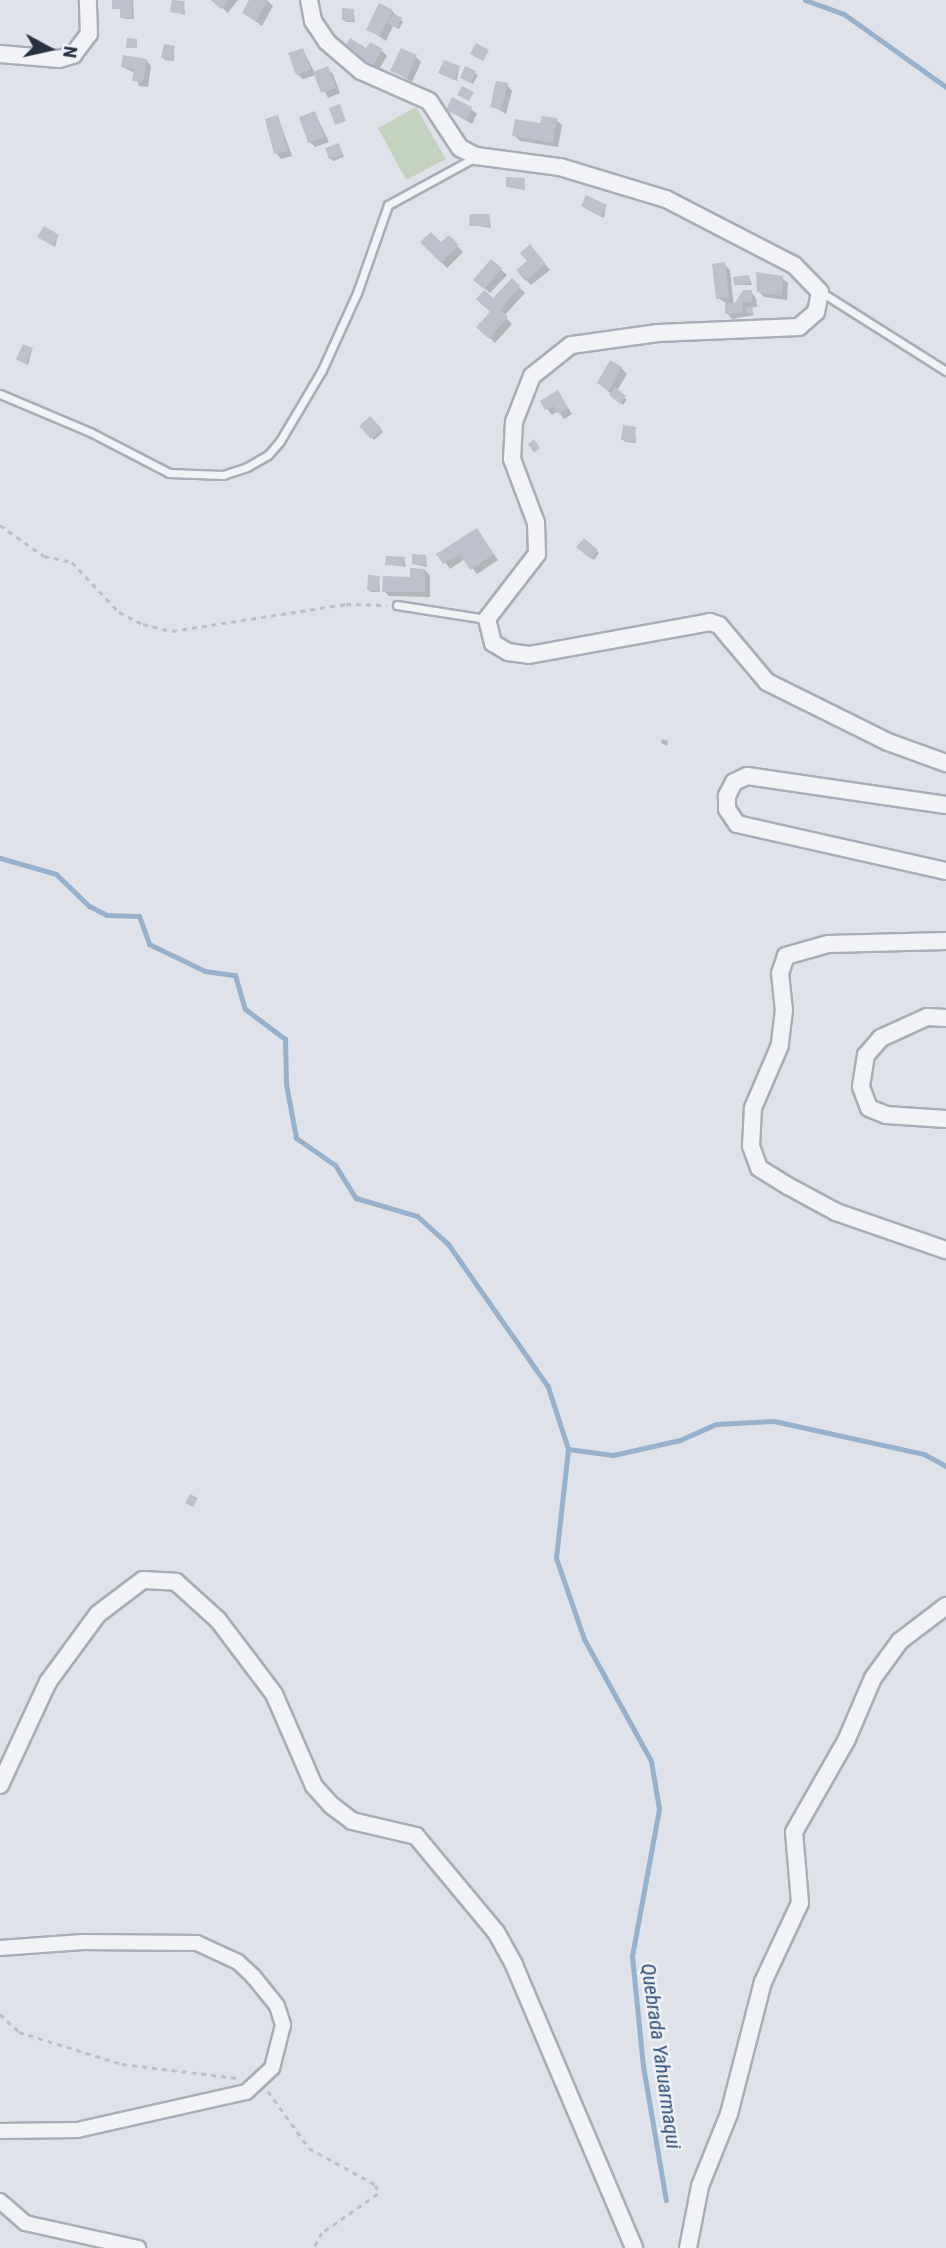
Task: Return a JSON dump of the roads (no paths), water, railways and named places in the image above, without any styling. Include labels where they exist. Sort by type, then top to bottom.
[{"type":"street","points":[[0,54],[59,59],[73,55],[89,34],[88,0]]},
{"type":"street","points":[[309,0],[313,21],[327,42],[361,71],[429,101],[453,139],[476,156],[560,167],[666,199],[794,265],[821,292],[816,312],[799,327],[679,331],[571,345],[532,376],[514,422],[512,459],[536,523],[537,554],[487,619],[493,643],[508,652],[529,655],[698,621],[719,625],[767,681],[888,742],[946,763]]},
{"type":"street","points":[[946,805],[757,776],[734,782],[727,796],[727,809],[737,824],[946,871]]},
{"type":"street","points":[[946,941],[828,944],[786,956],[780,973],[784,1010],[780,1045],[753,1108],[751,1146],[759,1168],[836,1212],[946,1250]]},
{"type":"street","points":[[946,1018],[927,1017],[881,1038],[866,1055],[861,1087],[869,1108],[886,1115],[946,1119]]},
{"type":"street","points":[[0,1784],[48,1682],[98,1614],[144,1580],[154,1577],[176,1582],[218,1620],[274,1694],[309,1778],[331,1805],[352,1821],[416,1836],[496,1931],[514,1965],[634,2248]]},
{"type":"street","points":[[688,2248],[700,2186],[729,2114],[763,1982],[800,1903],[794,1832],[846,1741],[873,1678],[900,1641],[946,1606]]},
{"type":"street","points":[[0,1948],[83,1942],[197,1943],[238,1962],[253,1976],[277,2006],[283,2025],[272,2068],[246,2092],[77,2130],[0,2131]]},
{"type":"street","points":[[0,2201],[25,2223],[138,2248]]},
{"type":"lane","points":[[0,394],[90,432],[169,473],[223,475],[247,467],[268,455],[280,441],[322,370],[357,293],[388,205],[476,156]]},
{"type":"lane","points":[[821,292],[946,371]]},
{"type":"lane","points":[[397,605],[487,619]]},
{"type":"waterway","points":[[805,0],[844,14],[946,87]]},
{"type":"waterway","name":"Quebrada Yahuarmaqui","points":[[0,858],[56,874],[89,906],[107,915],[139,916],[149,944],[205,971],[235,975],[245,1009],[285,1039],[286,1084],[296,1138],[335,1165],[356,1198],[417,1216],[448,1244],[548,1387],[568,1449],[556,1558],[584,1639],[651,1761],[659,1809],[632,1956],[643,2066],[666,2200]]},
{"type":"waterway","points":[[568,1449],[613,1455],[680,1440],[716,1424],[774,1421],[924,1454],[946,1466]]}]
